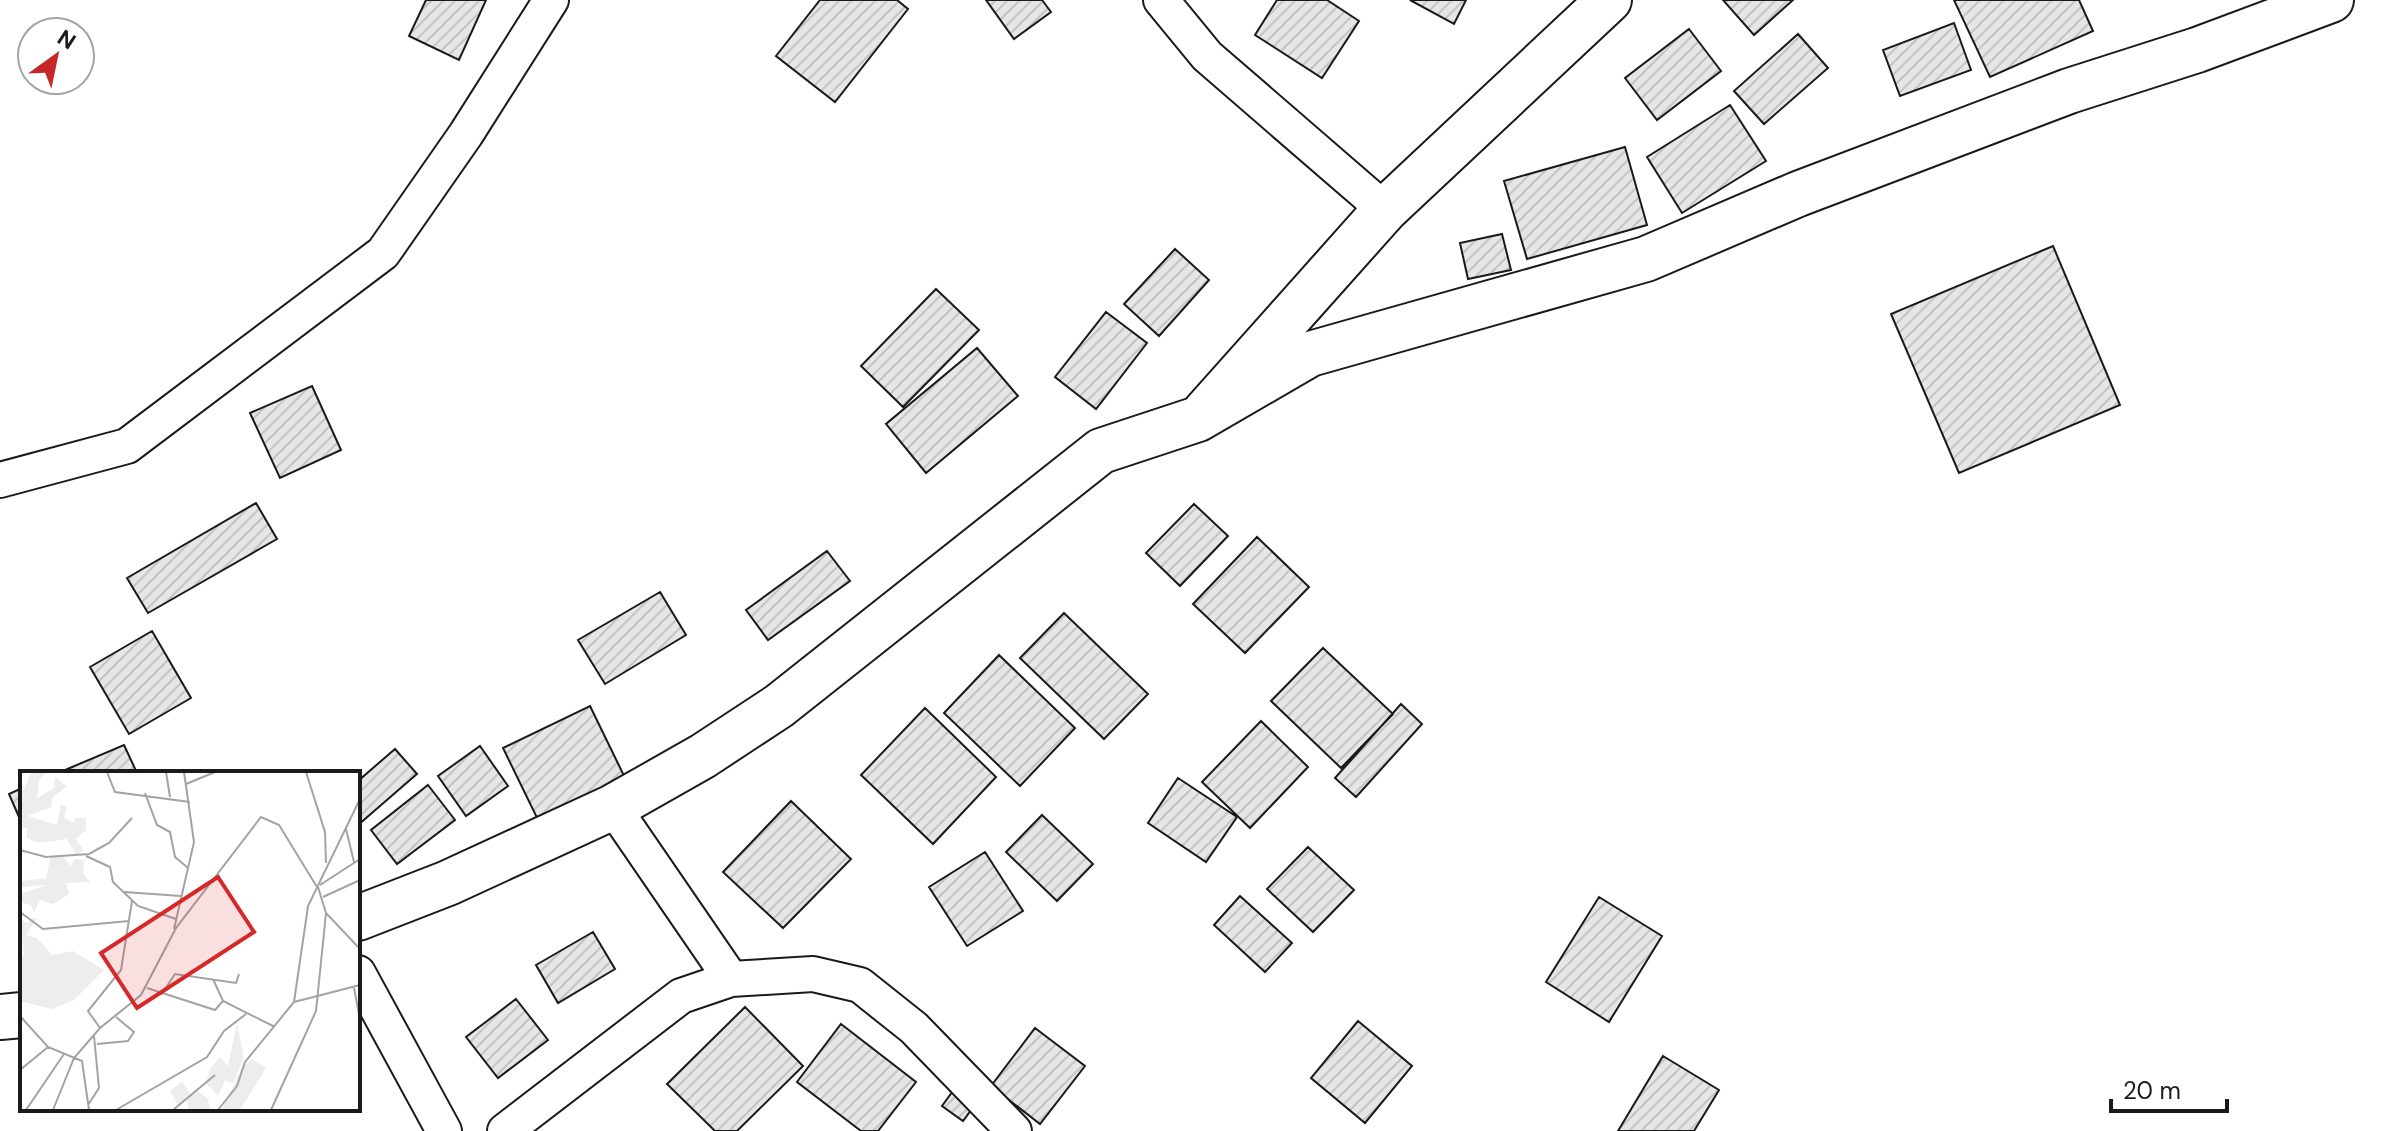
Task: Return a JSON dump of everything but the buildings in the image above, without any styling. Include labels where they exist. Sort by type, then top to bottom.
[{"type":"main road","points":[[1198,419],[1385,210],[1609,0]]},
{"type":"main road","points":[[360,917],[448,883],[613,807],[703,756],[779,706],[1101,451],[1198,419],[1310,354],[1646,259],[1798,194],[2069,91],[2197,50],[2331,0]]},
{"type":"main road","points":[[0,1017],[20,1015]]},
{"type":"street","points":[[0,480],[127,446],[383,253],[466,134],[551,0]]},
{"type":"street","points":[[1161,0],[1207,56],[1385,210]]},
{"type":"street","points":[[613,807],[731,979]]},
{"type":"street","points":[[505,1131],[681,996],[731,979],[813,974],[860,985],[914,1028],[1014,1131]]},
{"type":"street","points":[[360,977],[444,1131]]}]
